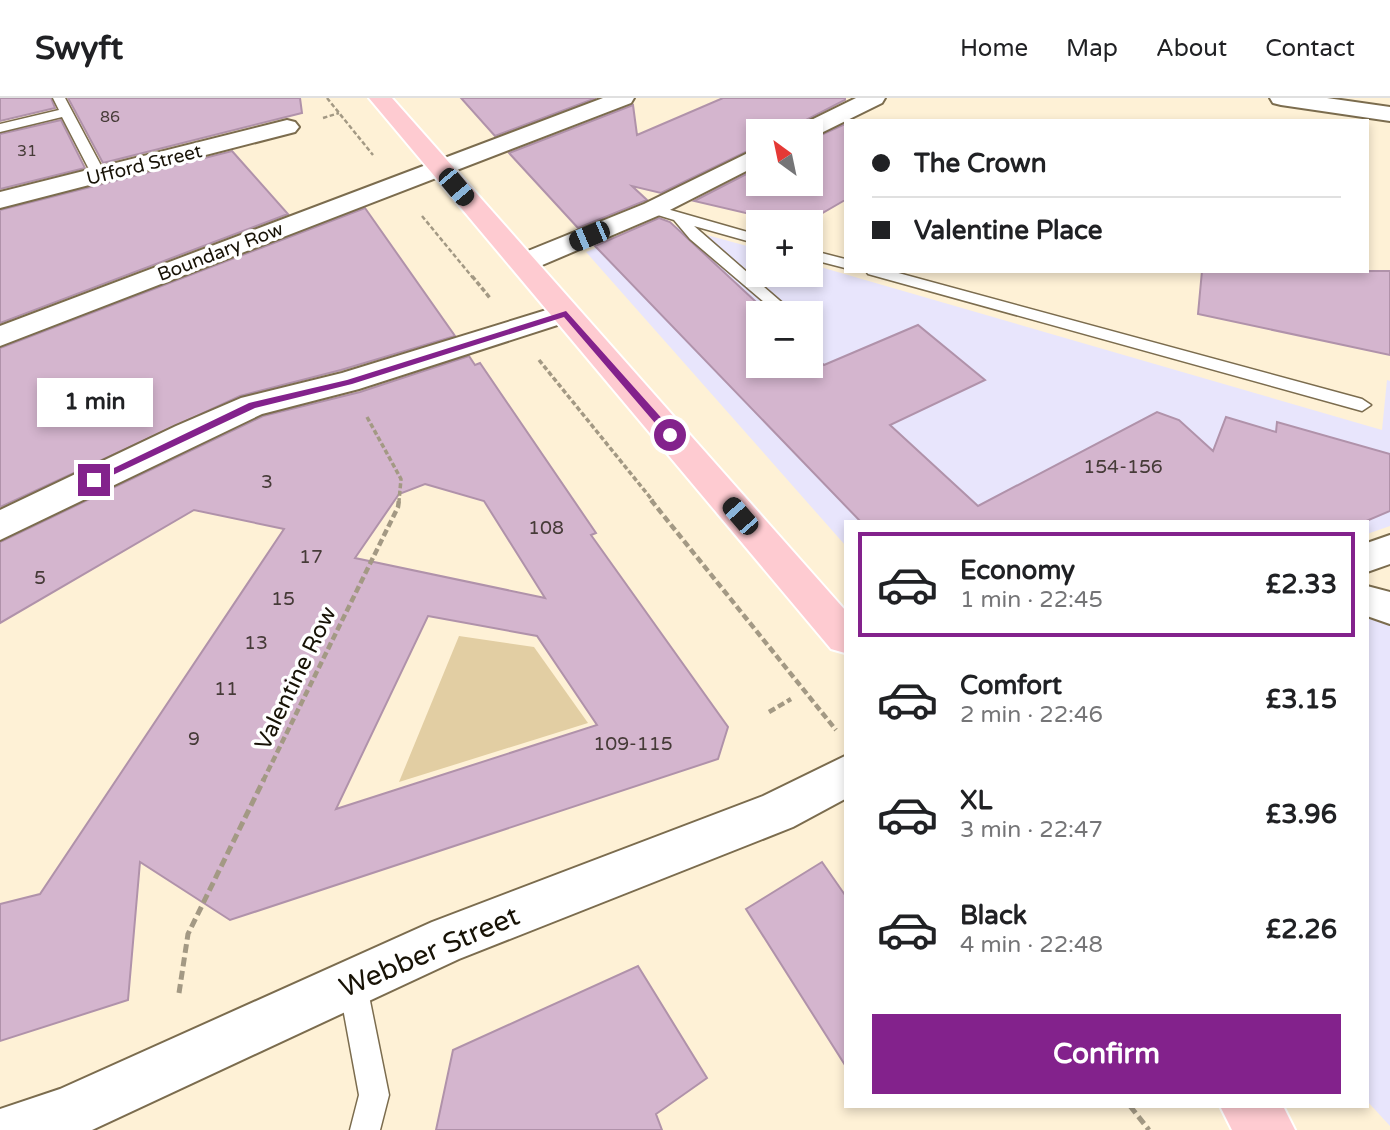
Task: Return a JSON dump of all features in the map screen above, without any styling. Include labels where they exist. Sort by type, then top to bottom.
[{"type":"main road","points":[[380,98],[844,636]]},
{"type":"main road","points":[[1249,1108],[1268,1130]]},
{"type":"street","name":"Boundary Row","points":[[0,337],[623,98]]},
{"type":"street","points":[[823,123],[874,98]]},
{"type":"street","points":[[1281,98],[1390,114]]},
{"type":"street","name":"Ufford Street","points":[[0,200],[287,127]]},
{"type":"street","points":[[523,263],[653,209],[746,161]]},
{"type":"street","points":[[0,526],[188,434],[253,406],[348,382],[566,313]]},
{"type":"street","points":[[1369,557],[1390,549]]},
{"type":"street","points":[[1369,602],[1390,608]]},
{"type":"street","name":"Webber Street","points":[[15,1130],[65,1122],[167,1069],[352,981],[449,939],[777,812],[841,754]]},
{"type":"lane","points":[[59,98],[99,175]]},
{"type":"lane","points":[[0,128],[66,112]]},
{"type":"lane","points":[[653,209],[746,237]]},
{"type":"lane","points":[[681,219],[695,236],[772,301]]},
{"type":"lane","points":[[823,258],[844,264]]},
{"type":"lane","points":[[880,273],[1362,405]]},
{"type":"lane","points":[[352,981],[374,1095],[365,1130]]},
{"type":"path","points":[[330,116],[339,113]]},
{"type":"path","points":[[516,330],[841,754]]},
{"type":"path","name":"Valentine Row","points":[[179,993],[188,934],[398,507],[401,479],[348,382]]},
{"type":"path","points":[[769,712],[791,699]]},
{"type":"path","points":[[1132,1108],[1149,1130]]},
{"type":"shaded area","points":[[659,222],[746,246],[746,287],[823,287],[823,268],[1382,430],[1387,380],[1390,381],[1390,526],[1369,533],[1369,520],[844,520],[844,544],[586,252]]},
{"type":"shaded area","points":[[1369,619],[1390,625],[1390,1126],[1369,1103]]},
{"type":"shaded area","points":[[459,636],[534,647],[588,723],[399,782]]},
{"type":"building","points":[[0,98],[51,98],[55,108],[0,121]]},
{"type":"building","points":[[68,98],[300,98],[302,113],[103,163]]},
{"type":"building","points":[[461,98],[596,98],[495,136]]},
{"type":"building","points":[[723,98],[845,98],[808,119],[746,119],[746,152],[661,193],[632,186],[647,200],[578,228],[509,153],[633,105],[637,135]]},
{"type":"building","points":[[61,120],[85,168],[0,189],[0,134]]},
{"type":"building","points":[[844,124],[844,201],[823,213],[823,210],[746,210],[746,213],[694,201],[746,174],[746,196],[823,196],[823,134]]},
{"type":"building","points":[[232,151],[288,214],[0,323],[0,210]]},
{"type":"building","points":[[365,208],[455,336],[341,370],[240,396],[0,507],[0,348]]},
{"type":"building","points":[[659,218],[670,222],[755,301],[746,301],[746,378],[823,378],[823,364],[918,325],[985,380],[890,425],[978,506],[1157,412],[1179,420],[1213,451],[1226,417],[1276,432],[1277,422],[1390,454],[1390,511],[1369,520],[859,520],[595,246]]},
{"type":"building","points":[[1390,271],[1390,355],[1198,314],[1202,273]]},
{"type":"building","points":[[469,356],[475,365],[480,363],[596,533],[591,535],[728,727],[718,759],[230,920],[140,862],[128,1000],[0,1041],[0,904],[40,894],[284,529],[194,510],[0,623],[0,542],[263,416],[360,392]],"holes":[[[425,484],[484,501],[545,598],[355,558],[399,494]],[[428,616],[537,636],[597,725],[336,809]]]},
{"type":"building","points":[[822,862],[844,894],[844,1063],[746,909]]},
{"type":"building","points":[[638,966],[707,1078],[656,1114],[662,1130],[436,1130],[453,1050]]},
{"type":"route","points":[[94,480],[253,406],[348,382],[566,313],[670,435]]}]
